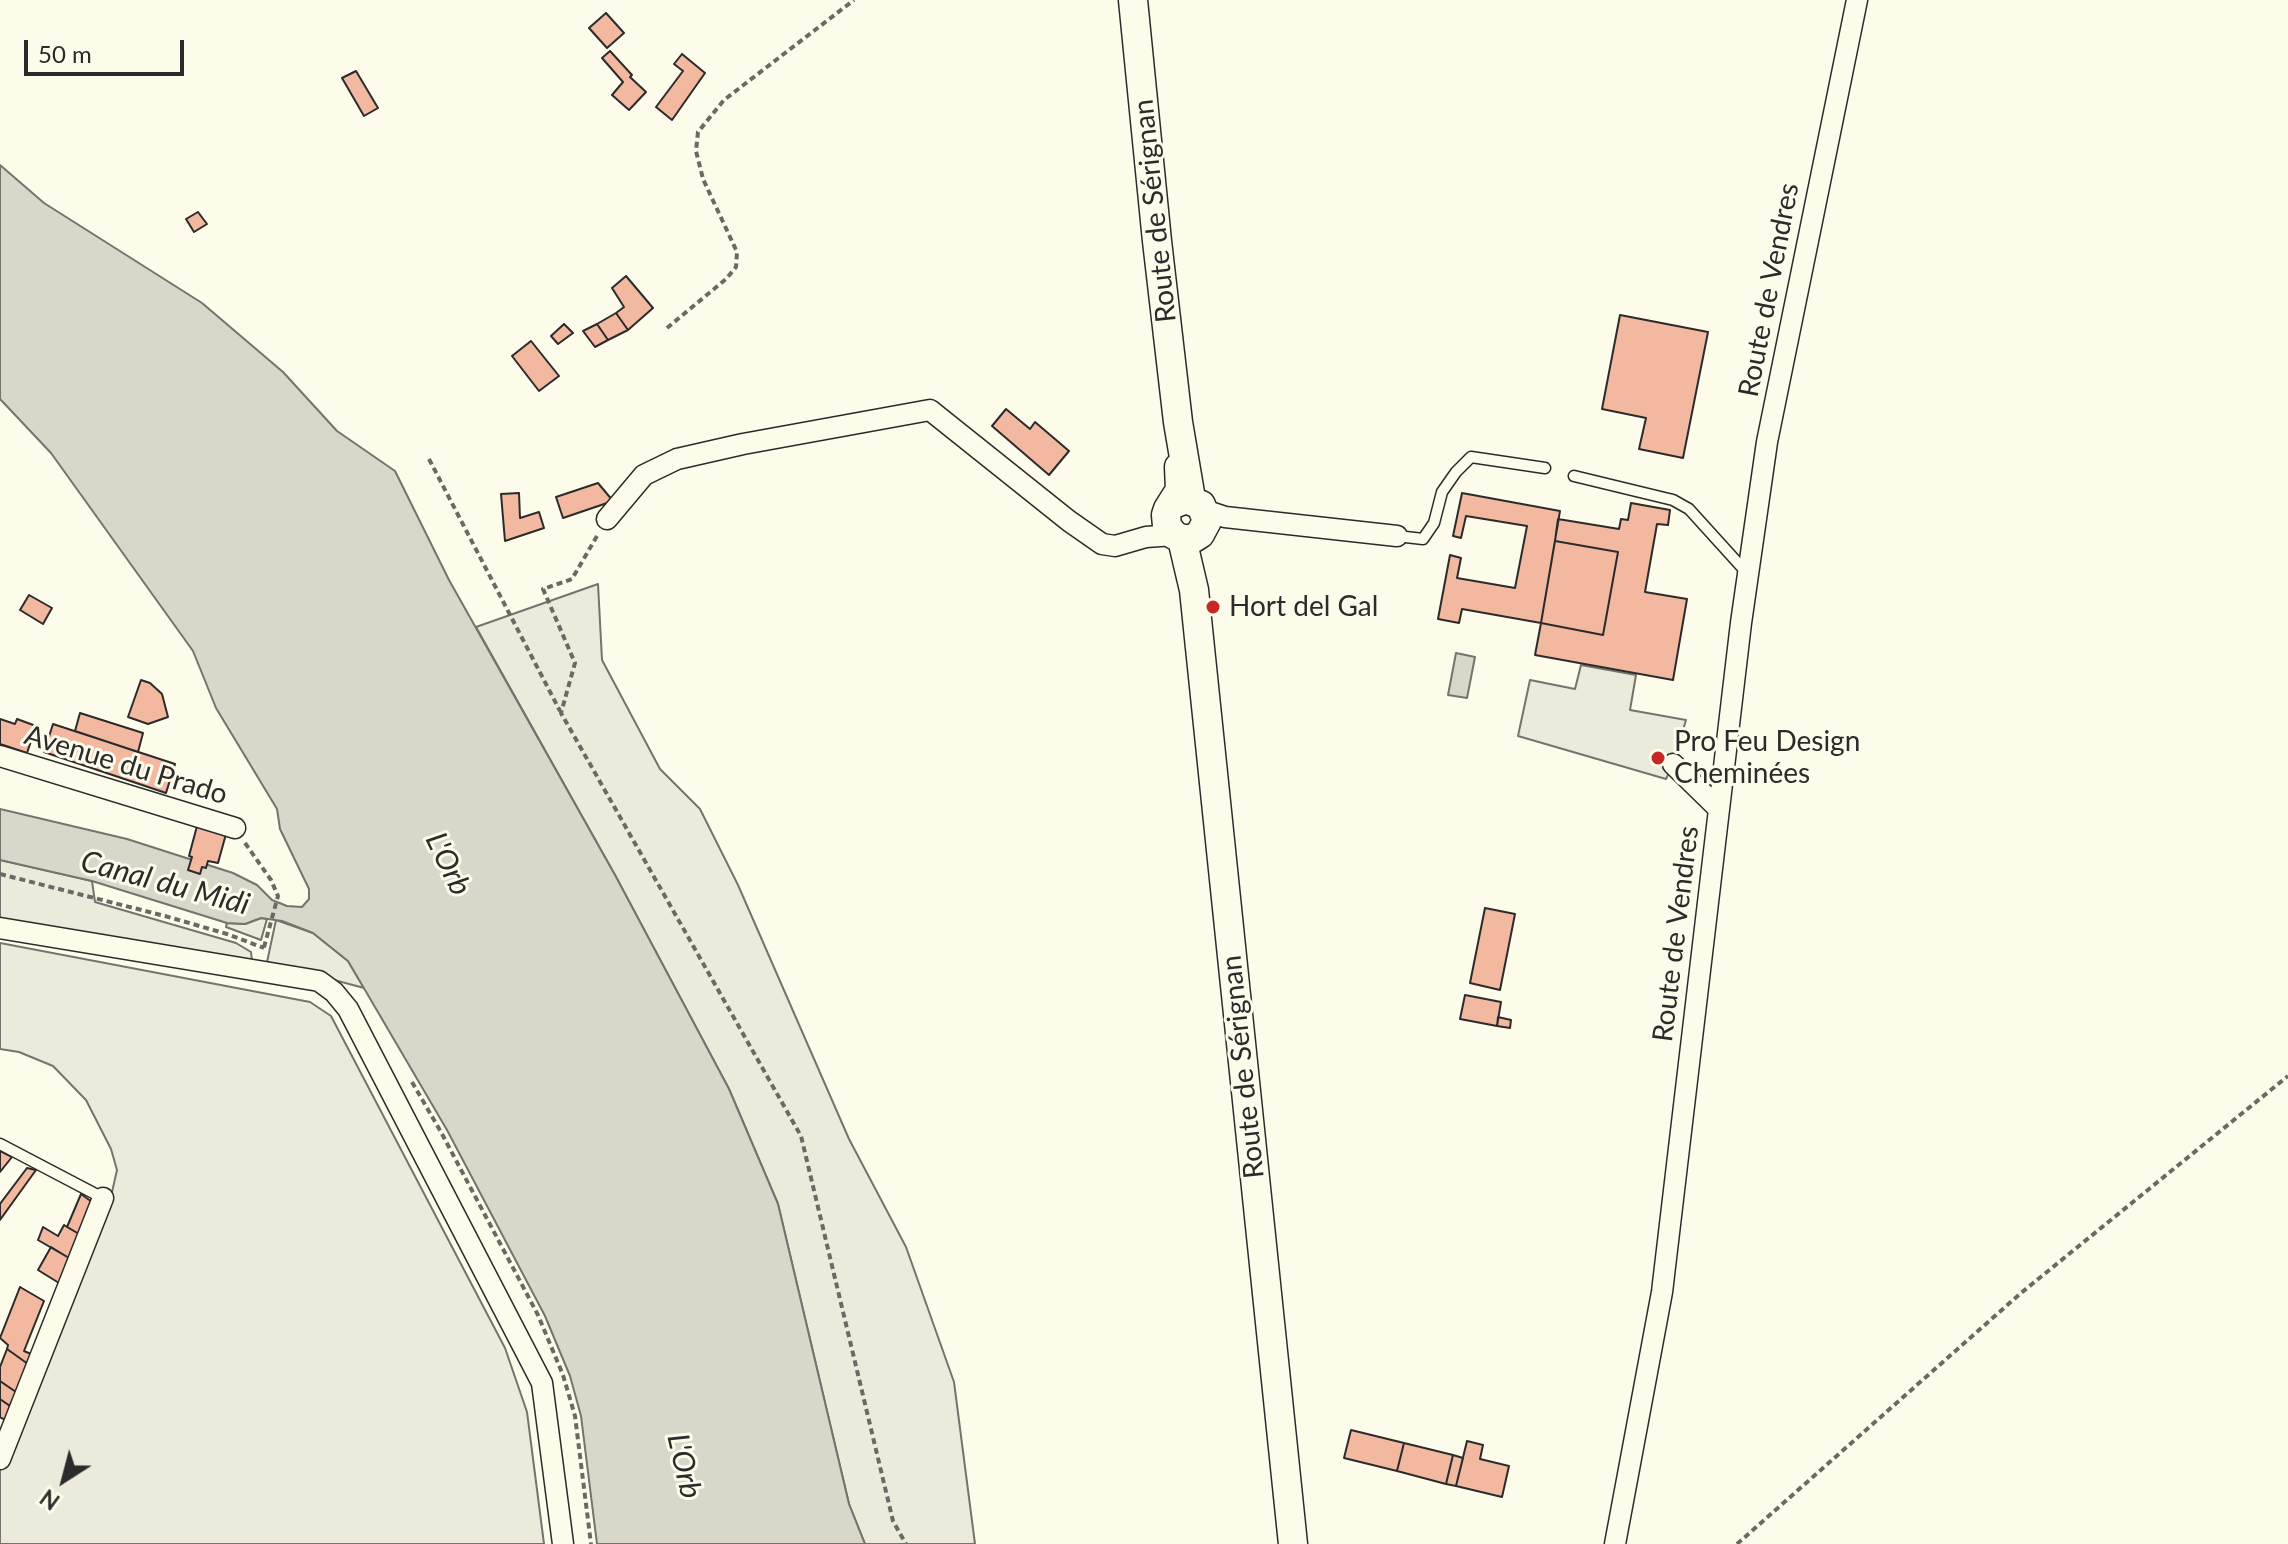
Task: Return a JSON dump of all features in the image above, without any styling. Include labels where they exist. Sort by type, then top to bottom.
[{"type":"main road","name":"Route de Sérignan","points":[[1133,0],[1293,1544]]},
{"type":"street","name":"Route de Vendres","points":[[1615,1544],[1662,1292],[1719,809],[1767,442],[1857,0]]},
{"type":"street","points":[[607,519],[644,475],[677,459],[930,410],[1102,544],[1115,546],[1186,523],[1397,536]]},
{"type":"street","name":"Avenue du Prado","points":[[0,756],[235,828]]},
{"type":"street","points":[[1673,764],[1719,809]]},
{"type":"street","points":[[0,928],[319,981],[334,992],[348,1009],[542,1383],[563,1544]]},
{"type":"street","points":[[0,1459],[103,1198]]},
{"type":"lane","points":[[1397,536],[1423,539],[1434,523],[1442,492],[1471,457],[1545,468]]},
{"type":"lane","points":[[1574,476],[1673,500],[1689,509],[1748,575]]},
{"type":"lane","points":[[0,1144],[103,1198]]},
{"type":"path","points":[[667,328],[736,267],[737,252],[703,179],[696,151],[698,132],[724,100],[854,0]]},
{"type":"path","points":[[429,459],[561,713],[801,1136],[893,1521],[906,1544]]},
{"type":"path","points":[[561,713],[575,663],[543,589],[572,579],[607,519]]},
{"type":"path","points":[[235,828],[271,880],[278,896],[267,937]]},
{"type":"path","points":[[0,874],[165,916],[264,948]]},
{"type":"path","points":[[1737,1544],[2021,1293],[2288,1076]]},
{"type":"shaded area","points":[[598,584],[602,660],[660,769],[700,809],[738,885],[849,1139],[906,1247],[954,1382],[975,1544],[865,1544],[849,1504],[778,1204],[729,1089],[615,875],[476,627]]},
{"type":"shaded area","points":[[1581,665],[1636,675],[1630,710],[1686,720],[1666,779],[1518,736],[1530,680],[1575,689]]},
{"type":"shaded area","points":[[0,860],[92,881],[95,902],[236,943],[251,952],[252,961],[0,919]]},
{"type":"shaded area","points":[[267,919],[261,940],[226,927],[227,923],[245,924]]},
{"type":"shaded area","points":[[276,920],[313,933],[348,961],[364,988],[267,962]]},
{"type":"shaded area","points":[[0,943],[310,1002],[331,1016],[505,1348],[527,1412],[544,1544],[0,1544],[0,1470],[112,1192],[117,1170],[111,1149],[86,1100],[53,1066],[19,1052],[0,1049]]},
{"type":"water","points":[[0,165],[44,203],[202,303],[283,372],[337,431],[395,471],[449,580],[615,875],[729,1089],[778,1204],[849,1504],[865,1544],[597,1544],[581,1416],[570,1376],[545,1316],[447,1130],[348,961],[313,933],[282,921],[261,918],[245,924],[227,923],[92,881],[0,860],[0,809],[127,839],[233,873],[257,885],[272,900],[287,906],[302,907],[309,899],[309,889],[280,829],[277,809],[216,708],[193,651],[51,453],[0,399]]},
{"type":"water","points":[[1456,653],[1475,657],[1467,698],[1448,695]]},
{"type":"building","points":[[606,13],[624,33],[607,48],[589,28]]},
{"type":"building","points":[[610,51],[646,92],[629,110],[612,95],[623,82],[602,58]]},
{"type":"building","points":[[682,54],[705,73],[672,120],[656,107],[683,71],[674,64]]},
{"type":"building","points":[[356,71],[378,108],[364,116],[342,78]]},
{"type":"building","points":[[198,212],[207,224],[194,232],[186,219]]},
{"type":"building","points":[[626,276],[653,308],[628,330],[616,313],[624,307],[612,288]]},
{"type":"building","points":[[616,313],[628,330],[608,340],[597,324]]},
{"type":"building","points":[[1620,315],[1708,332],[1683,458],[1639,449],[1646,418],[1602,409]]},
{"type":"building","points":[[564,324],[573,333],[558,344],[551,336]]},
{"type":"building","points":[[597,324],[608,340],[595,347],[583,331]]},
{"type":"building","points":[[531,341],[559,376],[539,391],[512,356]]},
{"type":"building","points":[[1006,409],[1030,429],[1035,422],[1069,451],[1049,475],[992,426]]},
{"type":"building","points":[[598,483],[613,501],[563,518],[556,497]]},
{"type":"building","points":[[519,493],[520,518],[539,512],[544,528],[505,541],[501,494]]},
{"type":"building","points":[[1462,493],[1560,511],[1541,623],[1462,609],[1459,623],[1438,619],[1450,555],[1461,558],[1457,578],[1515,588],[1527,526],[1466,516],[1461,538],[1453,536]]},
{"type":"building","points":[[1631,503],[1670,510],[1668,525],[1657,524],[1645,592],[1687,599],[1673,680],[1535,655],[1541,623],[1603,635],[1618,552],[1555,541],[1558,519],[1619,529],[1621,519],[1628,520]]},
{"type":"building","points":[[1555,541],[1618,552],[1603,635],[1541,623]]},
{"type":"building","points":[[29,595],[52,608],[43,624],[20,610]]},
{"type":"building","points":[[141,680],[150,683],[162,694],[168,717],[148,724],[128,717]]},
{"type":"building","points":[[80,713],[143,733],[138,752],[75,731]]},
{"type":"building","points":[[0,719],[15,724],[17,719],[36,726],[27,753],[0,744]]},
{"type":"building","points":[[53,724],[175,764],[166,793],[44,752]]},
{"type":"building","points":[[197,826],[226,834],[218,863],[208,861],[200,874],[188,870]]},
{"type":"building","points":[[1485,908],[1515,914],[1500,990],[1470,983]]},
{"type":"building","points":[[1465,995],[1501,1002],[1497,1026],[1460,1019]]},
{"type":"building","points":[[1498,1017],[1511,1020],[1510,1028],[1497,1026]]},
{"type":"building","points":[[0,1151],[12,1157],[0,1172]]},
{"type":"building","points":[[27,1168],[36,1170],[0,1220],[0,1204]]},
{"type":"building","points":[[81,1194],[92,1202],[79,1234],[67,1227]]},
{"type":"building","points":[[64,1225],[79,1234],[69,1258],[38,1240],[43,1227],[58,1236]]},
{"type":"building","points":[[51,1247],[69,1258],[59,1283],[38,1270]]},
{"type":"building","points":[[20,1287],[44,1301],[24,1351],[31,1354],[28,1364],[7,1349],[8,1345],[0,1338]]},
{"type":"building","points":[[7,1349],[28,1364],[16,1392],[0,1381],[0,1367]]},
{"type":"building","points":[[0,1381],[16,1392],[10,1406],[0,1399]]},
{"type":"building","points":[[0,1399],[10,1406],[5,1420],[0,1417]]},
{"type":"building","points":[[1351,1430],[1404,1443],[1397,1471],[1344,1458]]},
{"type":"building","points":[[1467,1441],[1483,1445],[1480,1459],[1509,1466],[1502,1497],[1456,1486]]},
{"type":"building","points":[[1404,1443],[1453,1455],[1446,1484],[1397,1471]]},
{"type":"building","points":[[1453,1455],[1463,1458],[1456,1486],[1446,1484]]},
{"type":"place","name":"Hort del Gal","points":[[1213,607]]},
{"type":"place","name":"Pro Feu Design Cheminées","points":[[1658,758]]},
{"type":"water label","name":"L'Orb","points":[[448,864]]},
{"type":"water label","name":"Canal du Midi","points":[[165,883]]},
{"type":"water label","name":"L'Orb","points":[[684,1466]]}]
